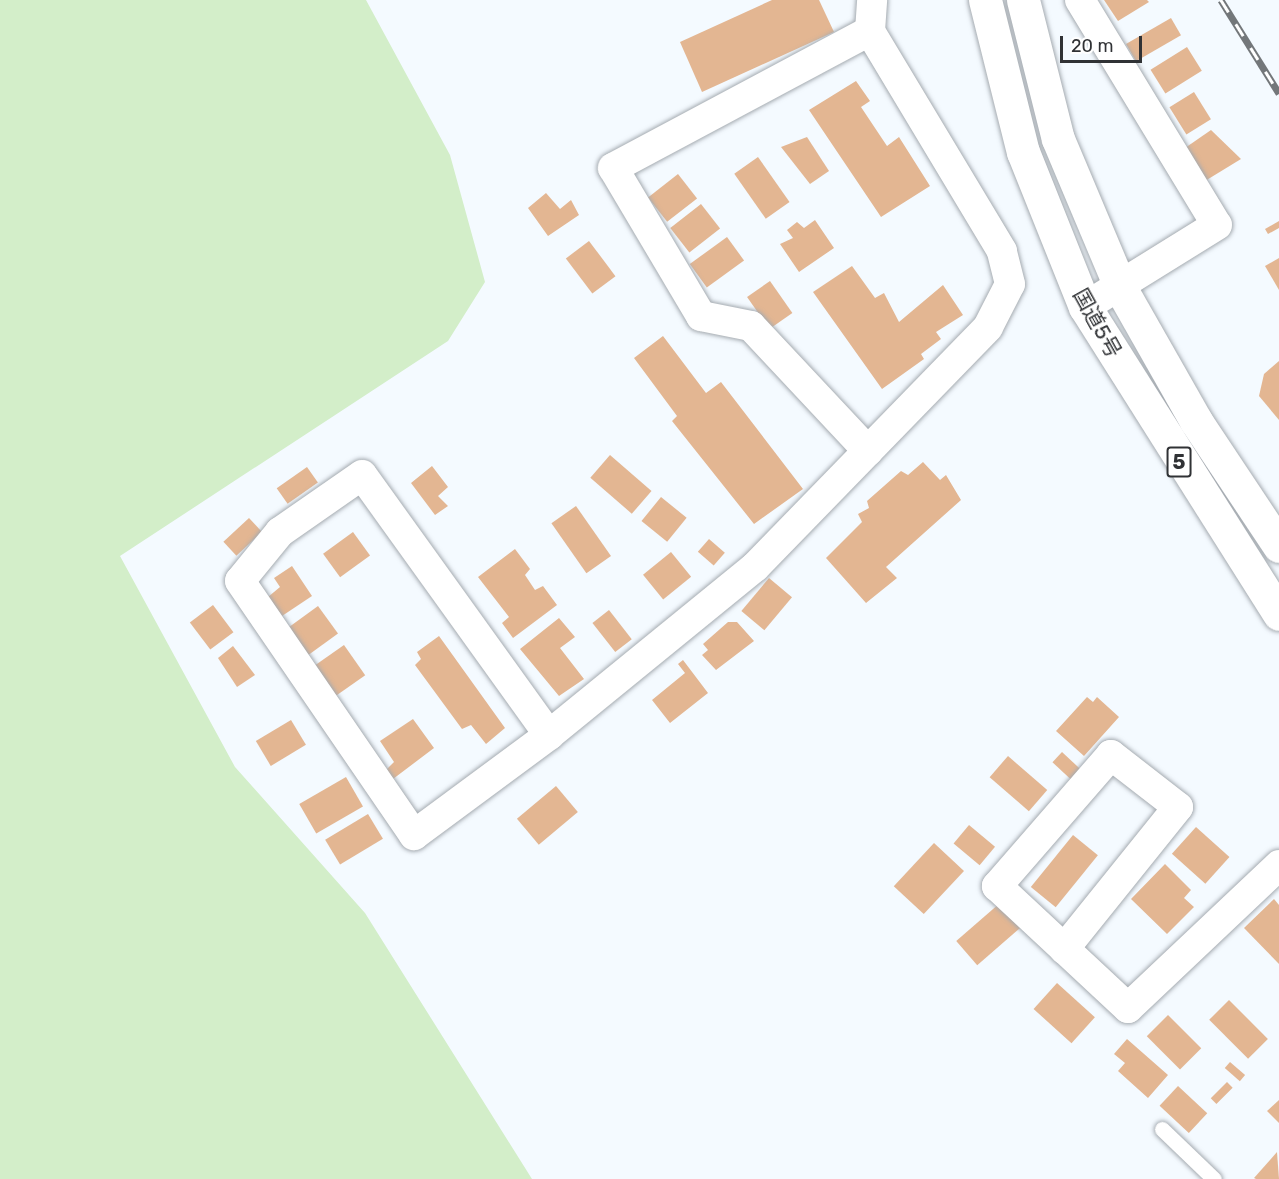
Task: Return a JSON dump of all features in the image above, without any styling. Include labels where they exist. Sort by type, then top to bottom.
[{"type":"highway","name":"国道5号","points":[[985,0],[1023,152],[1086,307],[1279,614]]},
{"type":"highway","name":"国道5号","points":[[1023,0],[1058,139],[1121,289],[1196,421],[1279,546]]},
{"type":"street","points":[[549,735],[362,475],[280,532],[240,581],[414,835],[549,735],[755,567],[988,327],[1010,284],[1002,251],[870,31],[872,0]]},
{"type":"street","points":[[1080,0],[1217,225],[1121,289],[1086,307]]},
{"type":"street","points":[[868,451],[751,326],[701,316],[613,168],[870,31]]},
{"type":"street","points":[[1064,949],[1178,807],[1111,755],[997,886],[1064,949],[1128,1008],[1279,865]]},
{"type":"lane","points":[[1162,1129],[1214,1179]]},
{"type":"green space","points":[[0,0],[366,0],[450,155],[485,282],[448,341],[120,556],[235,767],[365,913],[532,1179],[0,1179]]},
{"type":"building","points":[[772,0],[819,0],[834,32],[702,92],[680,42]]},
{"type":"building","points":[[1104,0],[1147,0],[1149,2],[1118,21]]},
{"type":"building","points":[[1171,18],[1181,35],[1136,61],[1126,44]]},
{"type":"building","points":[[1187,47],[1202,71],[1165,94],[1151,70]]},
{"type":"building","points":[[856,81],[870,101],[861,107],[887,146],[899,137],[930,186],[881,217],[809,110]]},
{"type":"building","points":[[1194,92],[1211,119],[1186,135],[1169,107]]},
{"type":"building","points":[[1211,130],[1241,159],[1205,181],[1185,148]]},
{"type":"building","points":[[807,137],[829,171],[810,184],[781,147]]},
{"type":"building","points":[[758,157],[790,202],[766,219],[734,174]]},
{"type":"building","points":[[678,174],[697,198],[667,222],[648,197]]},
{"type":"building","points":[[546,193],[560,209],[571,200],[579,215],[548,236],[528,208]]},
{"type":"building","points":[[701,204],[720,228],[689,252],[670,228]]},
{"type":"building","points":[[815,220],[834,248],[799,272],[780,244],[793,238],[787,230],[797,222],[804,228]]},
{"type":"building","points":[[1279,221],[1279,228],[1268,234],[1265,229]]},
{"type":"building","points":[[727,237],[744,260],[707,287],[690,264]]},
{"type":"building","points":[[589,241],[615,276],[592,294],[566,258]]},
{"type":"building","points":[[1279,258],[1279,290],[1265,266]]},
{"type":"building","points":[[852,266],[875,298],[884,293],[899,322],[943,285],[963,315],[936,332],[941,339],[921,354],[924,359],[882,389],[813,292]]},
{"type":"building","points":[[770,281],[792,313],[769,329],[747,297]]},
{"type":"building","points":[[663,336],[706,393],[721,382],[803,489],[754,524],[672,421],[677,416],[634,358]]},
{"type":"building","points":[[1279,361],[1279,420],[1259,396],[1264,374]]},
{"type":"building","points":[[610,455],[652,491],[632,514],[590,478]]},
{"type":"building","points":[[923,462],[940,480],[946,475],[961,500],[886,567],[897,578],[866,603],[826,558],[862,522],[858,514],[869,508],[867,501],[901,471],[908,475]]},
{"type":"building","points":[[432,466],[448,487],[438,496],[448,506],[435,515],[411,483]]},
{"type":"building","points":[[307,467],[318,483],[288,504],[277,488]]},
{"type":"building","points":[[661,497],[687,518],[667,542],[641,521]]},
{"type":"building","points":[[576,506],[611,556],[586,573],[551,523]]},
{"type":"building","points":[[249,518],[262,532],[236,556],[223,542]]},
{"type":"building","points":[[353,532],[370,555],[340,577],[323,554]]},
{"type":"building","points":[[709,539],[725,553],[714,566],[698,552]]},
{"type":"building","points":[[515,549],[530,569],[525,575],[535,590],[543,586],[557,605],[513,638],[502,623],[509,617],[478,577]]},
{"type":"building","points":[[671,552],[691,577],[663,600],[643,575]]},
{"type":"building","points":[[292,566],[312,596],[282,616],[268,597],[280,587],[274,578]]},
{"type":"building","points":[[769,578],[792,597],[764,630],[741,611]]},
{"type":"building","points":[[213,605],[233,632],[210,650],[190,622]]},
{"type":"building","points":[[318,606],[338,634],[308,655],[288,628]]},
{"type":"building","points":[[609,610],[632,639],[615,652],[592,623]]},
{"type":"building","points":[[559,618],[575,637],[560,648],[584,679],[559,696],[520,649]]},
{"type":"building","points":[[728,622],[737,622],[754,641],[716,670],[702,655],[708,650],[703,644]]},
{"type":"building","points":[[439,636],[505,728],[486,744],[471,725],[462,729],[415,665],[421,659],[417,652]]},
{"type":"building","points":[[344,645],[365,675],[335,697],[314,666]]},
{"type":"building","points":[[233,646],[255,675],[237,687],[218,658]]},
{"type":"building","points":[[683,660],[708,693],[670,723],[652,700],[685,673],[678,664]]},
{"type":"building","points":[[1087,697],[1093,702],[1097,697],[1119,717],[1084,756],[1056,731]]},
{"type":"building","points":[[413,719],[434,748],[393,779],[386,770],[394,762],[380,741]]},
{"type":"building","points":[[291,720],[306,745],[271,766],[256,741]]},
{"type":"building","points":[[1062,752],[1081,770],[1071,780],[1052,762]]},
{"type":"building","points":[[1008,756],[1047,790],[1029,811],[990,777]]},
{"type":"building","points":[[346,777],[363,806],[316,833],[299,804]]},
{"type":"building","points":[[556,786],[578,812],[539,845],[517,819]]},
{"type":"building","points":[[368,814],[383,839],[340,865],[325,840]]},
{"type":"building","points":[[969,825],[995,847],[980,865],[954,843]]},
{"type":"building","points":[[1196,827],[1229,857],[1205,884],[1172,854]]},
{"type":"building","points":[[1073,835],[1098,855],[1056,907],[1031,887]]},
{"type":"building","points":[[934,843],[964,871],[924,914],[894,886]]},
{"type":"building","points":[[1165,864],[1191,890],[1184,898],[1194,907],[1167,934],[1131,899]]},
{"type":"building","points":[[1274,899],[1279,905],[1279,964],[1244,928]]},
{"type":"building","points":[[1000,903],[1021,927],[977,965],[956,941]]},
{"type":"building","points":[[1057,983],[1095,1017],[1071,1043],[1034,1009]]},
{"type":"building","points":[[1229,1000],[1268,1039],[1248,1059],[1209,1020]]},
{"type":"building","points":[[1168,1015],[1201,1048],[1180,1069],[1147,1036]]},
{"type":"building","points":[[1127,1039],[1168,1075],[1148,1098],[1118,1071],[1125,1063],[1114,1054]]},
{"type":"building","points":[[1230,1062],[1245,1075],[1240,1081],[1225,1068]]},
{"type":"building","points":[[1227,1082],[1233,1088],[1216,1104],[1211,1098]]},
{"type":"building","points":[[1178,1086],[1207,1113],[1189,1133],[1160,1106]]},
{"type":"building","points":[[1279,1100],[1279,1123],[1267,1111]]},
{"type":"building","points":[[1277,1152],[1279,1179],[1254,1178]]},
{"type":"railway","points":[[1221,0],[1279,93]]}]
